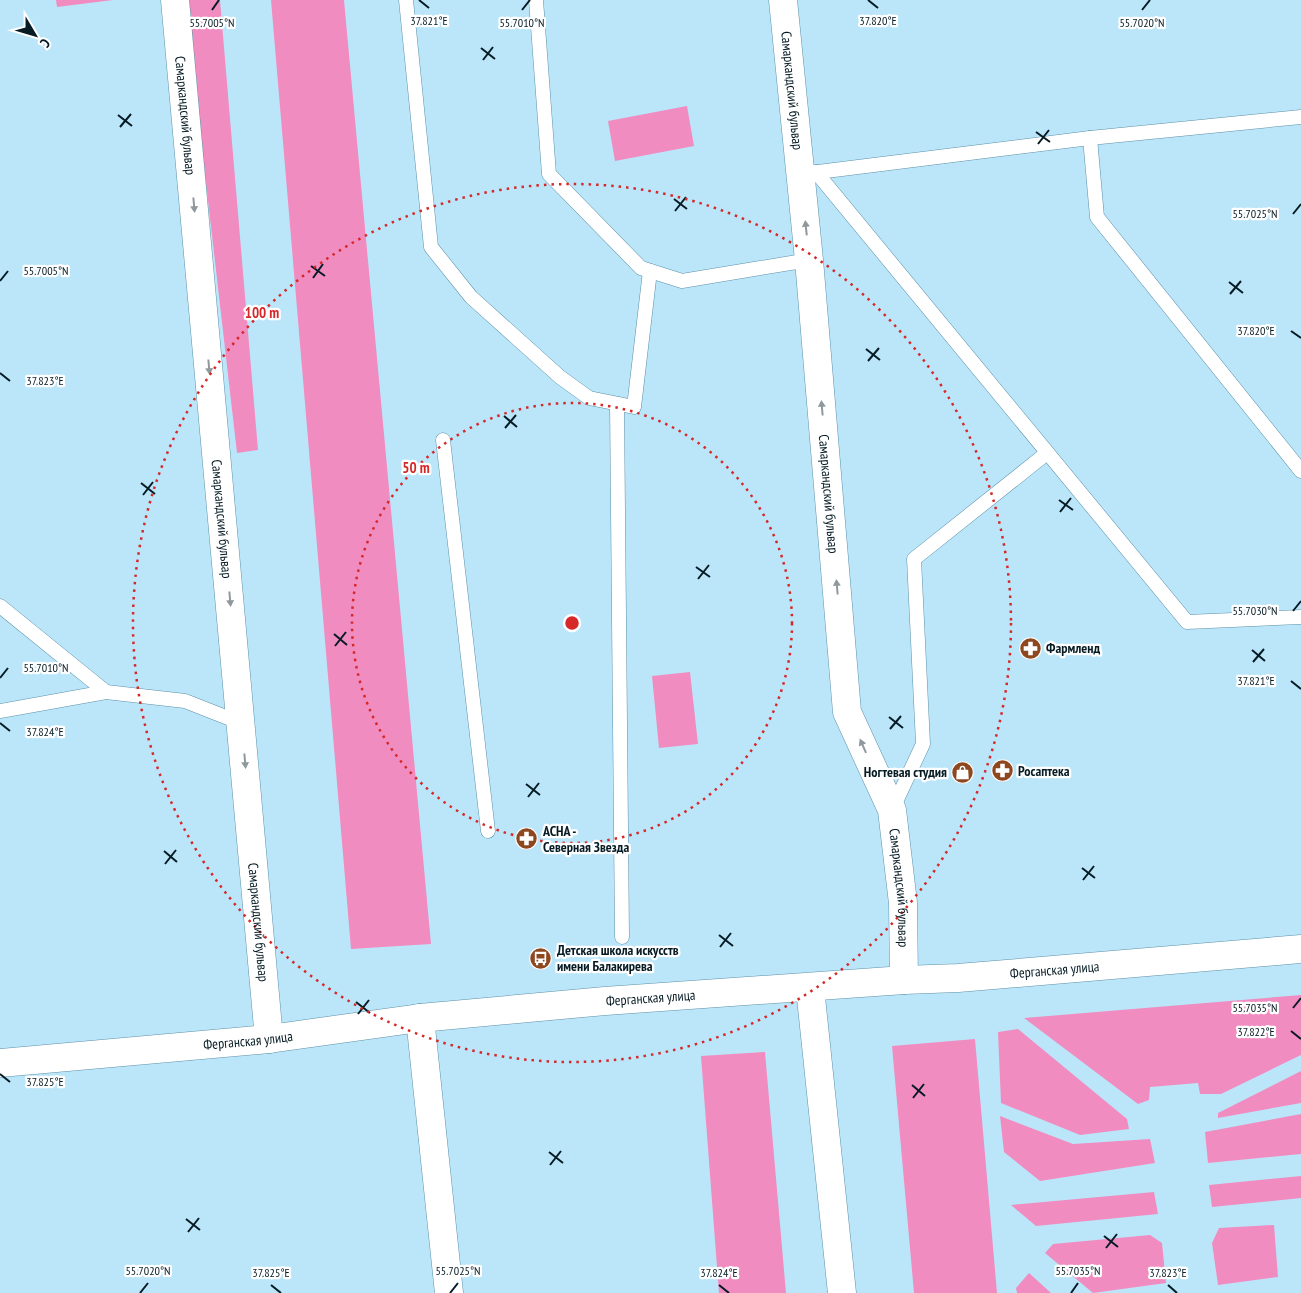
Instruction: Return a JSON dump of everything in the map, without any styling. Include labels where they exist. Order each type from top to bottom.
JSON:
[{"type":"street","name":"Самаркандский бульвар","points":[[175,0],[269,1039]]},
{"type":"street","name":"Самаркандский бульвар","points":[[783,0],[808,174],[809,260],[847,712],[892,810],[903,903],[904,980]]},
{"type":"street","name":"Ферганская улица","points":[[0,1063],[269,1039],[420,1018],[605,1001],[904,980],[958,978],[1301,949]]},
{"type":"street","points":[[810,988],[842,1293]]},
{"type":"street","points":[[420,1018],[449,1293]]},
{"type":"lane","points":[[406,0],[431,247],[471,297],[560,377],[589,398],[634,407],[650,270]]},
{"type":"lane","points":[[536,0],[549,174],[641,268],[682,280],[809,260]]},
{"type":"lane","points":[[808,174],[1090,138],[1301,118]]},
{"type":"lane","points":[[1090,138],[1096,217],[1301,471]]},
{"type":"lane","points":[[808,174],[1047,453],[1187,622],[1301,617]]},
{"type":"lane","points":[[617,404],[622,937]]},
{"type":"lane","points":[[443,440],[488,831]]},
{"type":"lane","points":[[892,810],[923,744],[914,559],[1047,453]]},
{"type":"lane","points":[[0,606],[106,692]]},
{"type":"lane","points":[[0,711],[106,692],[185,701],[241,723]]},
{"type":"shaded area","points":[[56,0],[113,0],[57,7]]},
{"type":"shaded area","points":[[185,0],[220,0],[258,450],[237,453]]},
{"type":"shaded area","points":[[271,0],[344,0],[431,944],[351,949]]},
{"type":"shaded area","points":[[687,106],[694,146],[615,161],[608,121]]},
{"type":"shaded area","points":[[690,672],[698,744],[659,748],[652,676]]},
{"type":"shaded area","points":[[1301,995],[1301,1055],[1221,1094],[1200,1094],[1198,1083],[1150,1087],[1149,1100],[1138,1104],[1024,1018]]},
{"type":"shaded area","points":[[1018,1029],[1127,1119],[1129,1129],[1080,1135],[1001,1103],[998,1032]]},
{"type":"shaded area","points":[[975,1039],[997,1293],[914,1293],[892,1046]]},
{"type":"shaded area","points":[[765,1052],[786,1293],[719,1293],[701,1056]]},
{"type":"shaded area","points":[[1301,1071],[1301,1103],[1218,1118],[1218,1113]]},
{"type":"shaded area","points":[[1301,1114],[1301,1154],[1208,1163],[1205,1132]]},
{"type":"shaded area","points":[[1000,1116],[1073,1144],[1150,1139],[1155,1163],[1040,1181],[1004,1152]]},
{"type":"shaded area","points":[[1301,1176],[1301,1198],[1212,1207],[1209,1185]]},
{"type":"shaded area","points":[[1154,1192],[1158,1214],[1036,1226],[1011,1205]]},
{"type":"shaded area","points":[[1274,1225],[1278,1277],[1218,1285],[1212,1243],[1219,1228]]},
{"type":"shaded area","points":[[1150,1235],[1162,1243],[1166,1283],[1093,1293],[1045,1253],[1053,1244]]},
{"type":"shaded area","points":[[1029,1273],[1051,1293],[1017,1293],[1016,1288]]},
{"type":"place","name":"Фармленд","points":[[1030,648]]},
{"type":"place","name":"Росаптека","points":[[1002,771]]},
{"type":"place","name":"Ногтевая студия","points":[[963,772]]},
{"type":"place","name":"АСНА - Северная Звезда","points":[[527,839]]},
{"type":"place","name":"Детская школа искусств имени Балакирева","points":[[541,958]]}]
